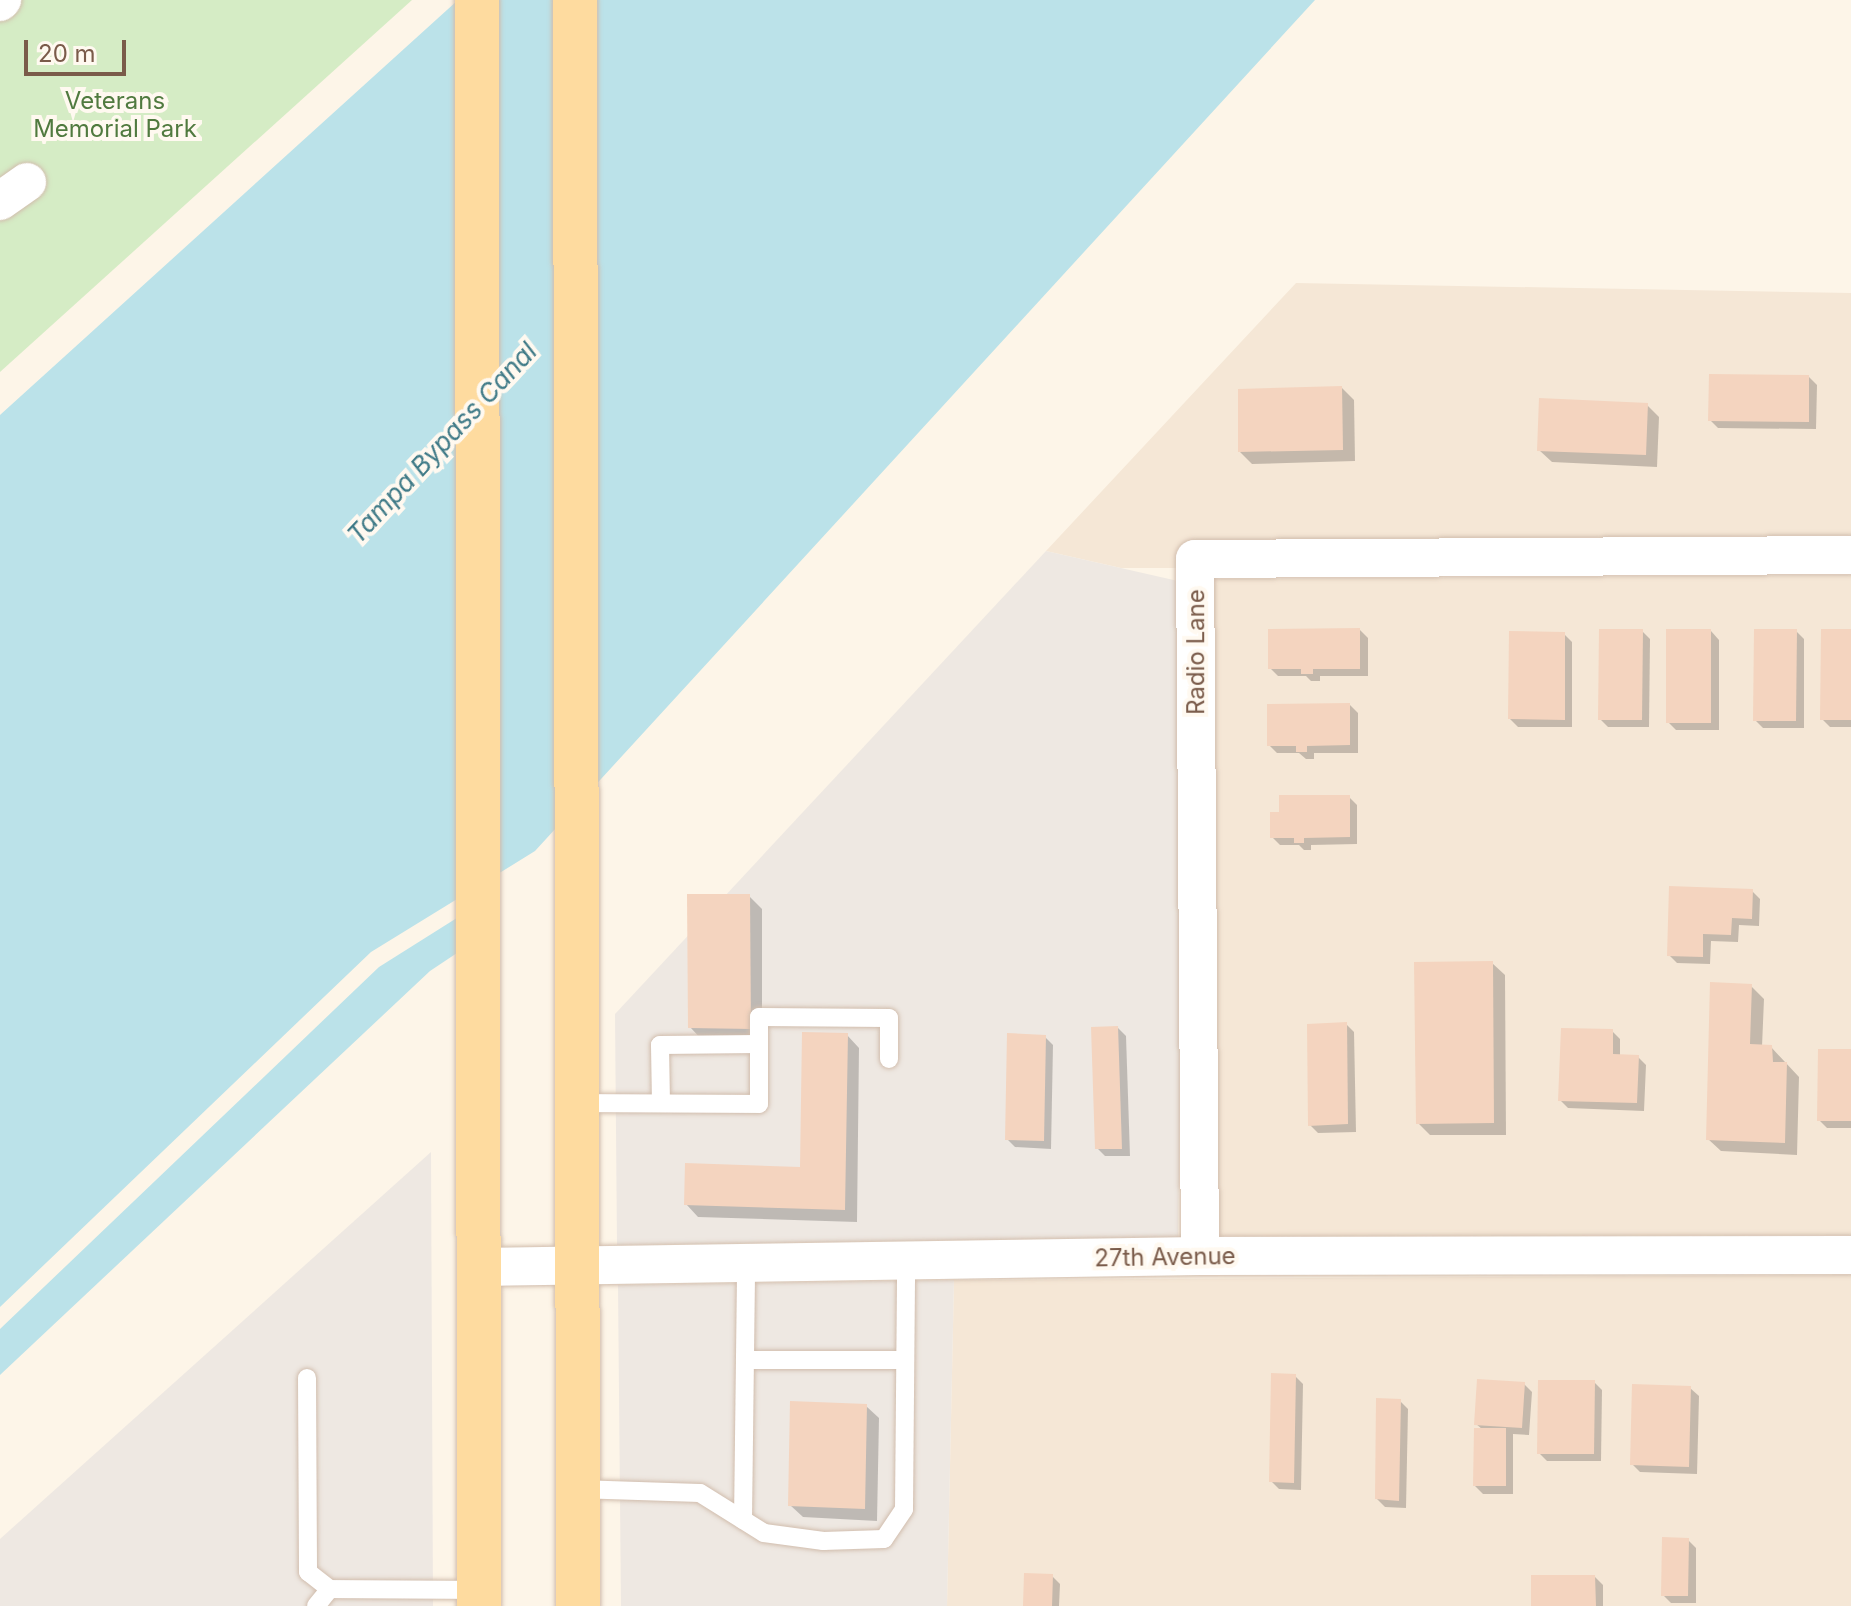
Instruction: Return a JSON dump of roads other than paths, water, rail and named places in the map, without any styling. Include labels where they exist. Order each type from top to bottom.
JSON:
[{"type":"main road","points":[[477,0],[479,1598]]},
{"type":"main road","points":[[575,0],[578,1606]]},
{"type":"street","name":"Radio Lane","points":[[1200,1256],[1195,559],[1851,555]]},
{"type":"street","name":"27th Avenue","points":[[478,1267],[1200,1256],[1851,1255]]},
{"type":"lane","points":[[576,1103],[759,1104],[759,1017],[889,1018],[889,1059]]},
{"type":"lane","points":[[661,1103],[660,1045],[759,1044]]},
{"type":"lane","points":[[577,1489],[700,1493],[764,1533],[808,1539],[884,1539],[904,1509],[906,1261]]},
{"type":"lane","points":[[743,1520],[746,1263]]},
{"type":"lane","points":[[745,1360],[905,1360]]},
{"type":"lane","points":[[307,1378],[308,1572],[330,1589],[479,1598]]},
{"type":"lane","points":[[316,1606],[330,1589]]},
{"type":"water","name":"Tampa Bypass Canal","points":[[458,0],[1315,0],[535,851],[371,952],[0,1307],[0,415]]},
{"type":"water","points":[[460,916],[460,951],[430,971],[0,1375],[0,1329],[379,967]]},
{"type":"park label","name":"Veterans Memorial Park","points":[[115,115]]}]
